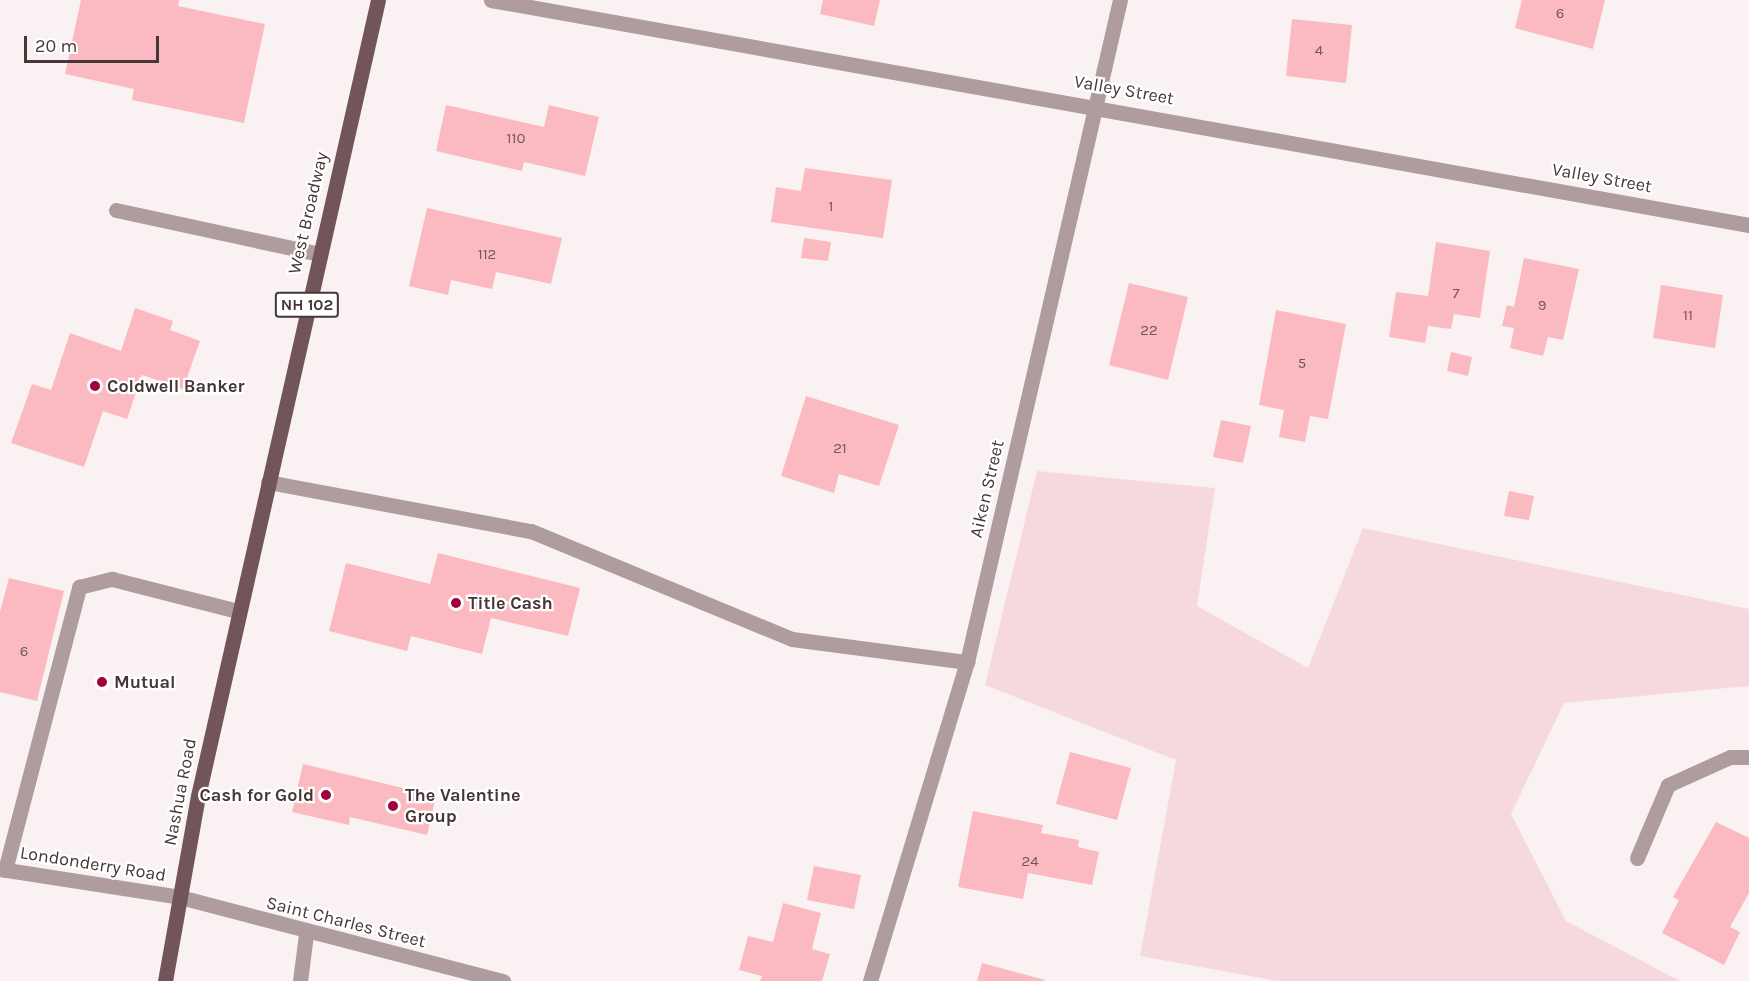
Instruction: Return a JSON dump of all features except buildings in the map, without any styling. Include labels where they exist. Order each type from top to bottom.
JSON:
[{"type":"main road","name":"West Broadway","points":[[238,611],[378,0]]},
{"type":"main road","name":"Nashua Road","points":[[165,981],[238,611]]},
{"type":"street","name":"Valley Street","points":[[491,0],[1096,105],[1749,225]]},
{"type":"street","name":"Aiken Street","points":[[870,981],[967,662],[1120,0]]},
{"type":"street","points":[[116,210],[319,254]]},
{"type":"street","points":[[268,482],[531,531],[792,639],[967,662]]},
{"type":"street","points":[[3,869],[79,587],[112,579],[238,611]]},
{"type":"street","points":[[1637,858],[1668,785],[1730,757],[1749,757]]},
{"type":"street","name":"Londonderry Road","points":[[3,869],[180,897]]},
{"type":"street","name":"Saint Charles Street","points":[[180,897],[306,934],[503,981]]},
{"type":"street","points":[[300,981],[306,934]]},
{"type":"shaded area","points":[[1037,471],[1215,488],[1197,606],[1308,668],[1363,528],[1749,609],[1749,686],[1564,703],[1511,814],[1566,921],[1680,981],[1277,981],[1140,956],[1176,760],[985,685]]},
{"type":"place","name":"Coldwell Banker","points":[[95,386]]},
{"type":"place","name":"Title Cash","points":[[456,603]]},
{"type":"place","name":"Mutual","points":[[102,682]]},
{"type":"place","name":"Cash for Gold","points":[[326,795]]},
{"type":"place","name":"The Valentine Group","points":[[393,806]]}]
